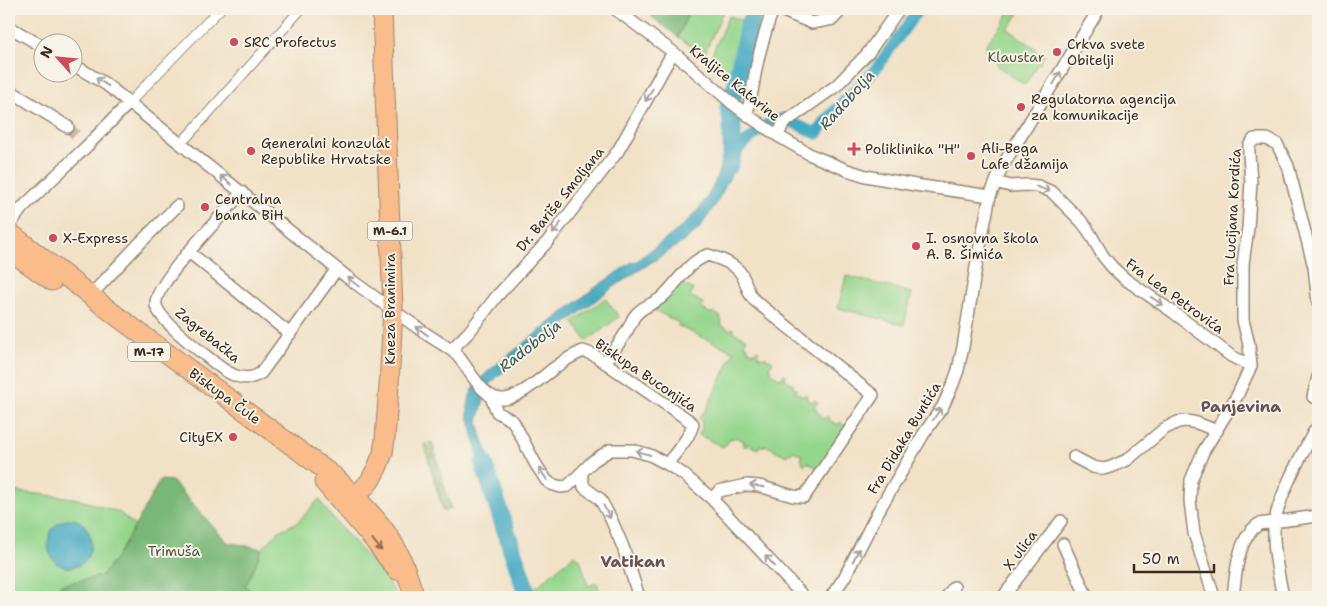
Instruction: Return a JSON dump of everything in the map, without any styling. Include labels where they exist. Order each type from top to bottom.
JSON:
[{"type":"main road","name":"Kneza Branimira","points":[[351,502],[370,481],[377,468],[383,453],[386,430],[393,310],[382,9]]},
{"type":"main road","name":"Biskupa Čule","points":[[9,232],[90,296],[326,470],[336,478],[351,502]]},
{"type":"main road","name":"Biskupa Čule","points":[[9,250],[323,482],[371,514],[390,538],[400,557],[413,592]]},
{"type":"street","points":[[9,226],[22,208],[83,142],[129,103],[220,9]]},
{"type":"street","points":[[186,138],[301,9]]},
{"type":"street","name":"Kraljice Katarine","points":[[615,9],[673,52],[758,123],[811,155],[846,170],[866,176],[990,196]]},
{"type":"street","points":[[742,111],[750,104],[763,38],[772,9]]},
{"type":"street","points":[[778,9],[812,23],[833,20],[842,9]]},
{"type":"street","points":[[776,135],[783,124],[836,86],[868,53],[899,9]]},
{"type":"street","name":"Fra Didaka Buntića","points":[[831,597],[844,578],[879,510],[943,406],[958,370],[963,348],[990,196],[1004,165],[1099,9]]},
{"type":"street","points":[[9,26],[32,40]]},
{"type":"street","name":"Dr. Bariše Smoljana","points":[[451,350],[469,332],[497,296],[548,241],[618,151],[673,52]]},
{"type":"street","points":[[82,70],[104,83],[338,269],[451,350],[491,397],[497,412],[513,421],[535,463],[546,480],[551,484],[561,487],[568,486],[593,461],[610,450],[632,450],[650,455],[683,474],[712,499],[804,597]]},
{"type":"street","points":[[9,90],[68,126]]},
{"type":"street","name":"Fra Lucijana Kordića","points":[[1251,366],[1249,344],[1243,320],[1243,264],[1251,182],[1249,154],[1250,146],[1257,138],[1267,139],[1277,144],[1288,166],[1314,267],[1318,303]]},
{"type":"street","name":"Fra Lea Petrovića","points":[[996,182],[1010,186],[1026,184],[1038,186],[1052,192],[1081,221],[1103,256],[1125,279],[1231,356],[1251,366]]},
{"type":"street","name":"Zagrebačka","points":[[242,192],[189,252],[163,285],[156,304],[162,316],[216,364],[235,376],[246,379],[256,377],[261,373],[338,269]]},
{"type":"street","points":[[90,296],[177,206]]},
{"type":"street","points":[[9,213],[22,208]]},
{"type":"street","points":[[189,252],[290,334]]},
{"type":"street","points":[[605,363],[640,310],[662,298],[689,267],[697,260],[708,256],[728,263],[741,272],[745,280],[747,292],[754,300],[873,395],[804,497],[747,485],[719,491],[712,499]]},
{"type":"street","name":"Biskupa Buconjića","points":[[491,397],[502,400],[515,397],[556,366],[583,351],[594,355],[693,424],[692,430],[667,464]]},
{"type":"street","points":[[1214,597],[1194,533],[1190,492],[1191,480],[1203,452],[1237,396],[1251,366]]},
{"type":"street","points":[[1313,397],[1318,377]]},
{"type":"street","points":[[1074,457],[1103,470],[1127,460],[1164,429],[1178,422],[1186,421],[1217,431]]},
{"type":"street","points":[[1283,597],[1274,537],[1274,522],[1289,482],[1318,427]]},
{"type":"street","points":[[581,473],[584,487],[600,499],[611,519],[623,547],[639,597]]},
{"type":"street","points":[[1233,597],[1242,543],[1252,528],[1259,524],[1318,516]]},
{"type":"street","name":"X ulica","points":[[1003,597],[1061,521]]},
{"type":"street","points":[[1063,544],[1086,597]]},
{"type":"street","points":[[947,597],[954,587]]},
{"type":"green space","points":[[655,9],[690,9],[678,37],[651,16]]},
{"type":"green space","points":[[690,9],[724,9],[704,55],[678,37]]},
{"type":"green space","name":"Klaustar","points":[[1012,9],[1019,13],[1008,29],[1045,55],[1025,85],[996,65],[995,56],[987,51],[986,45]]},
{"type":"green space","points":[[731,16],[745,22],[732,74],[710,59],[728,17]]},
{"type":"green space","points":[[846,276],[912,293],[904,325],[838,308]]},
{"type":"green space","points":[[677,281],[693,289],[690,296],[703,303],[701,308],[721,317],[721,325],[730,330],[734,329],[734,332],[747,339],[744,344],[748,347],[747,349],[754,353],[756,350],[759,351],[757,355],[773,361],[769,368],[772,370],[771,373],[781,379],[784,374],[786,375],[784,379],[794,384],[793,387],[797,389],[795,392],[803,396],[807,395],[806,399],[812,402],[814,400],[818,402],[814,408],[821,415],[820,417],[825,419],[827,416],[830,418],[829,420],[838,425],[840,422],[850,429],[822,471],[807,462],[805,465],[802,463],[801,459],[803,456],[794,451],[791,454],[788,453],[787,456],[765,445],[764,447],[760,445],[758,449],[747,444],[746,447],[743,445],[744,441],[735,437],[733,439],[730,438],[723,447],[699,435],[702,422],[699,418],[706,410],[734,352],[678,326],[679,323],[654,310],[648,310]]},
{"type":"green space","points":[[605,298],[619,317],[587,341],[573,322]]},
{"type":"green space","points":[[432,442],[451,509],[448,510],[429,443]]},
{"type":"green space","points":[[424,444],[427,444],[446,511],[443,511]]},
{"type":"green space","name":"Trimuša","points":[[160,480],[172,481],[227,542],[262,549],[245,586],[258,597],[60,597],[60,585],[102,576],[117,556]]},
{"type":"green space","points":[[9,491],[74,498],[119,512],[135,526],[117,556],[102,576],[61,585],[60,597],[9,597]]},
{"type":"green space","points":[[319,499],[330,515],[381,573],[398,597],[258,597],[244,586],[262,549],[279,531],[298,522]]},
{"type":"green space","points":[[574,555],[580,559],[588,586],[597,583],[601,597],[538,597],[535,588]]},
{"type":"water","points":[[728,139],[746,146],[716,204],[699,229],[683,242],[604,294],[497,377],[490,385],[478,422],[498,483],[486,488],[468,415],[472,391],[487,372],[593,289],[632,262],[634,263],[669,237],[694,215],[711,191]]},
{"type":"water","points":[[69,519],[78,521],[85,526],[91,541],[87,558],[81,564],[65,567],[54,561],[51,557],[48,541],[55,526]]},
{"type":"waterway","name":"Radobolja","points":[[729,165],[732,154],[732,122],[729,108],[736,86],[748,29],[755,9]]},
{"type":"waterway","name":"Radobolja","points":[[732,154],[770,122],[783,118],[817,134],[825,121],[842,102],[875,70],[919,9]]},
{"type":"waterway","name":"Radobolja","points":[[484,463],[528,597]]},
{"type":"tunnel","points":[[68,127],[79,138]]},
{"type":"place","name":"SRC Profectus","points":[[234,42]]},
{"type":"place","name":"Crkva svete Obitelji","points":[[1057,52]]},
{"type":"place","name":"Regulatorna agencija za komunikacije","points":[[1021,107]]},
{"type":"place","name":"Poliklinika \"H\"","points":[[854,149]]},
{"type":"place","name":"Generalni konzulat Republike Hrvatske","points":[[251,151]]},
{"type":"place","name":"Ali-Bega Lafe džamija","points":[[971,156]]},
{"type":"place","name":"Centralna banka BiH","points":[[205,207]]},
{"type":"place","name":"X-Express","points":[[53,238]]},
{"type":"place","name":"I. osnovna škola A. B. Šimića","points":[[916,246]]},
{"type":"place","name":"CityEX","points":[[233,437]]},
{"type":"district","name":"Panjevina","points":[[1241,406]]},
{"type":"district","name":"Vatikan","points":[[633,561]]}]
